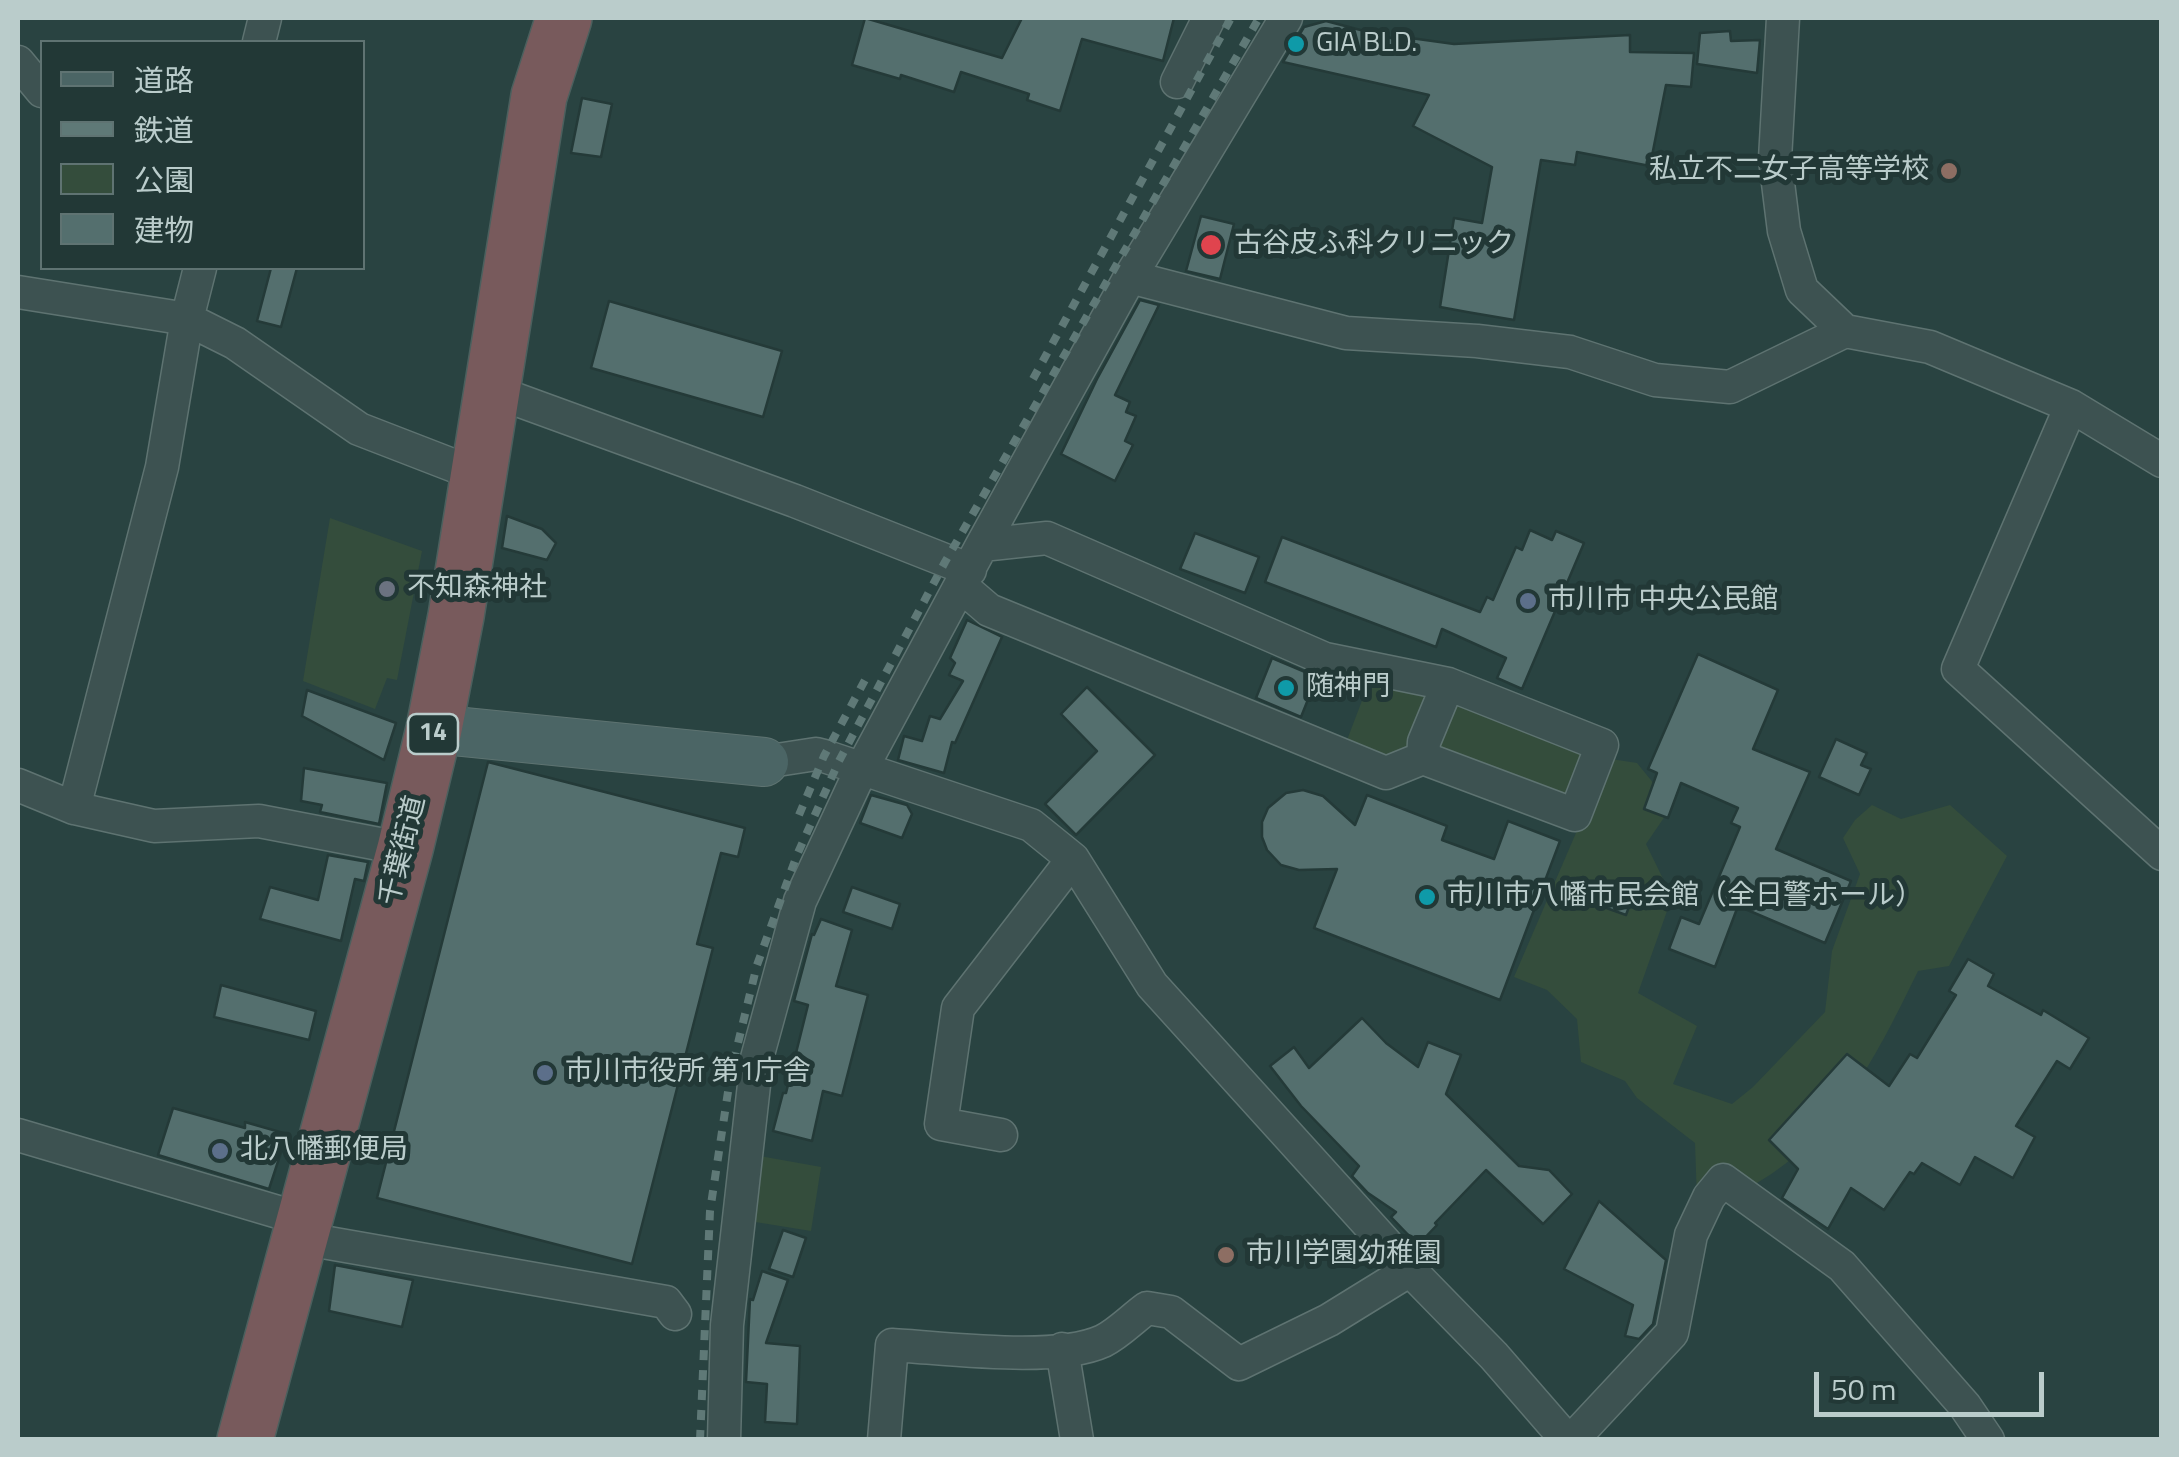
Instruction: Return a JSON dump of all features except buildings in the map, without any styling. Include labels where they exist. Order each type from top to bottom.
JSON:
[{"type":"highway","name":"千葉街道","points":[[245,1440],[434,728],[493,392],[539,96],[564,18]]},
{"type":"street","points":[[1178,82],[1209,18]]},
{"type":"street","points":[[724,1440],[727,1325],[757,1058],[800,901],[862,768],[1130,277],[1286,18]]},
{"type":"street","points":[[1783,18],[1775,159],[1784,232],[1802,290],[1845,331],[1930,348],[2071,406],[2162,461]]},
{"type":"street","points":[[18,62],[40,89]]},
{"type":"street","points":[[74,808],[162,466],[198,270]]},
{"type":"street","points":[[1130,277],[1346,332],[1570,352],[1655,380],[1730,386],[1845,331]]},
{"type":"street","points":[[18,292],[186,319],[235,342],[359,429],[478,475]]},
{"type":"street","points":[[493,392],[971,567],[1047,538],[1325,660],[1448,684],[1602,745],[1575,815],[1423,758],[1386,772],[989,610],[971,567]]},
{"type":"street","points":[[2071,406],[1958,668],[2162,854]]},
{"type":"street","points":[[1423,758],[1424,742],[1448,684]]},
{"type":"street","points":[[434,728],[764,762],[816,754],[1031,826],[1073,859],[1152,985],[1569,1440],[1672,1334],[1691,1235],[1709,1197],[1723,1180],[1842,1266],[1965,1406],[1988,1440]]},
{"type":"street","points":[[18,785],[74,808],[154,826],[259,820],[405,848]]},
{"type":"street","points":[[1000,1135],[941,1124],[958,1008],[1073,859]]},
{"type":"street","points":[[18,1135],[302,1229],[666,1302],[674,1314]]},
{"type":"street","points":[[884,1440],[892,1345],[1032,1352],[1086,1347],[1106,1340],[1147,1308],[1170,1312],[1239,1364],[1329,1320],[1410,1270]]},
{"type":"street","points":[[1062,1349],[1077,1440]]},
{"type":"green space","points":[[330,518],[422,551],[397,680],[387,678],[375,709],[303,681]]},
{"type":"green space","points":[[1387,662],[1611,759],[1637,763],[1672,806],[1646,844],[1672,897],[1638,993],[1697,1026],[1673,1084],[1732,1104],[1825,1012],[1832,951],[1860,874],[1843,838],[1855,820],[1872,805],[1901,819],[1950,805],[2007,856],[1949,966],[1918,971],[1871,1061],[1833,1117],[1785,1164],[1757,1183],[1697,1200],[1695,1143],[1637,1098],[1625,1081],[1581,1062],[1577,1019],[1547,990],[1514,977],[1585,812],[1437,755],[1405,772],[1347,740],[1371,677]]},
{"type":"green space","points":[[754,1155],[821,1167],[811,1231],[743,1220]]},
{"type":"railway","points":[[1033,379],[1231,18]]},
{"type":"railway","points":[[700,1440],[710,1211],[731,1072],[757,965],[797,855],[839,761],[945,562],[1259,18]]},
{"type":"railway","points":[[799,815],[824,756],[865,680]]},
{"type":"place","name":"GIA BLD.","points":[[1296,44]]},
{"type":"place","name":"私立不二女子高等学校","points":[[1949,171]]},
{"type":"place","name":"古谷皮ふ科クリニック","points":[[1211,245]]},
{"type":"place","name":"不知森神社","points":[[387,589]]},
{"type":"place","name":"市川市 中央公民館","points":[[1528,601]]},
{"type":"place","name":"随神門","points":[[1286,688]]},
{"type":"place","name":"市川市八幡市民会館（全日警ホール）","points":[[1427,897]]},
{"type":"place","name":"市川市役所 第1庁舎","points":[[545,1073]]},
{"type":"place","name":"北八幡郵便局","points":[[220,1151]]},
{"type":"place","name":"市川学園幼稚園","points":[[1226,1255]]}]
